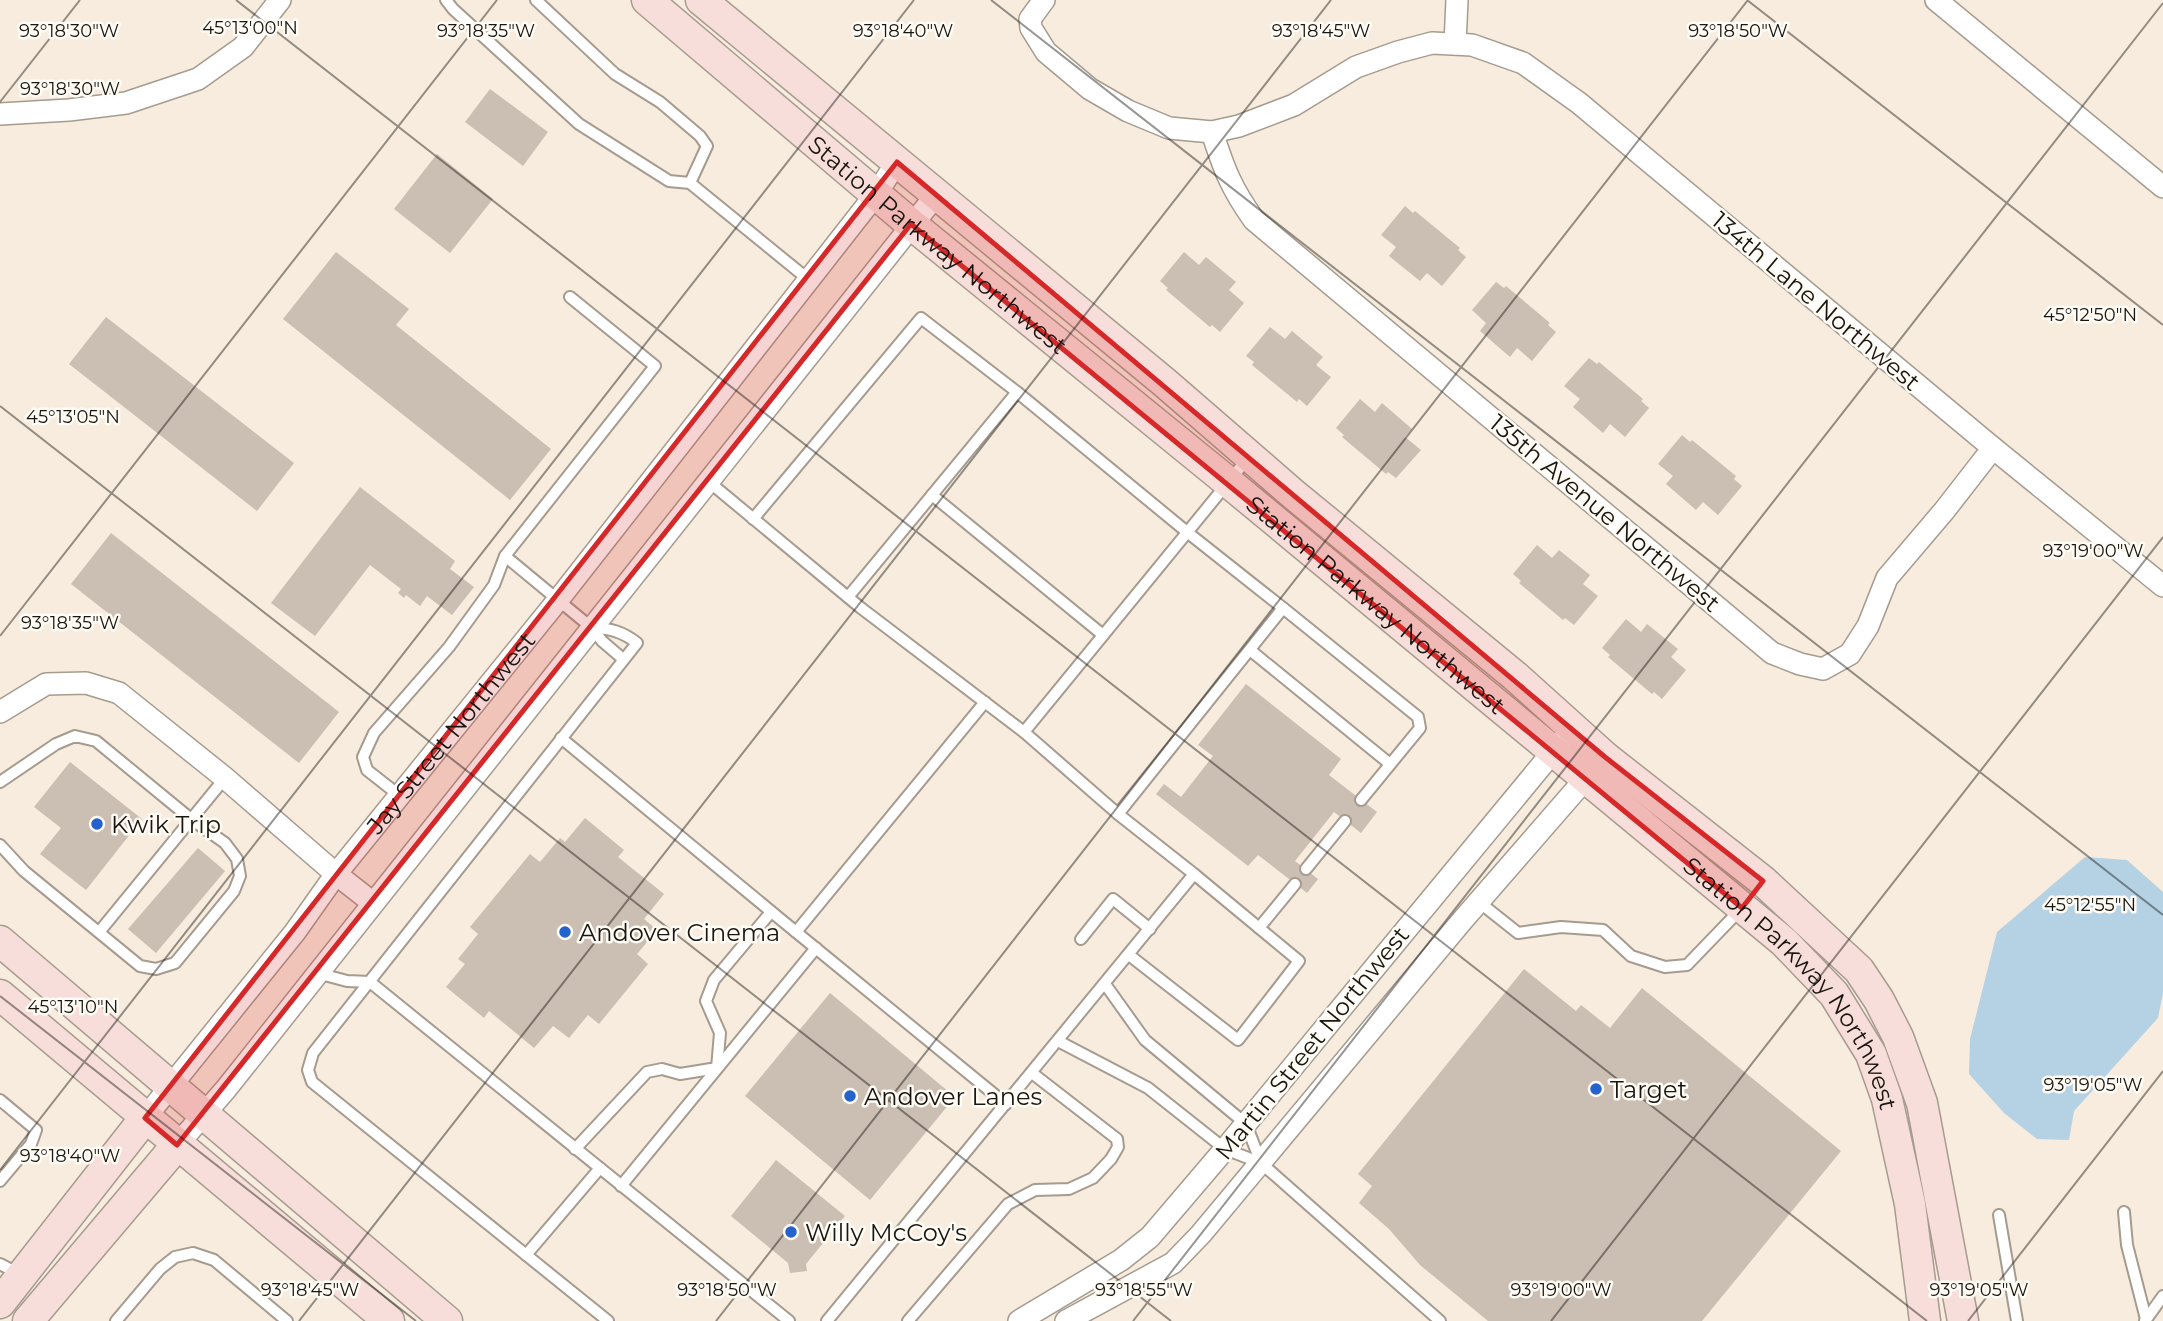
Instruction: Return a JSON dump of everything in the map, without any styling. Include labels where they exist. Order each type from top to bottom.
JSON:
[{"type":"street","points":[[0,114],[126,103],[198,79],[243,47],[280,0]]},
{"type":"street","name":"Station Parkway Northwest","points":[[647,0],[911,224],[1553,751],[1595,768],[1763,881],[1858,970],[1879,1000],[1898,1037],[1922,1103],[1963,1321]]},
{"type":"street","name":"Station Parkway Northwest","points":[[701,0],[1516,676],[1572,728],[1595,768],[1742,908],[1784,942],[1834,994],[1871,1054],[1887,1099],[1910,1204],[1925,1321]]},
{"type":"street","points":[[1045,0],[1030,19],[1031,28],[1046,52],[1090,89],[1128,111],[1169,128],[1212,132]]},
{"type":"street","points":[[1455,44],[1457,0]]},
{"type":"street","points":[[1936,0],[2163,187]]},
{"type":"street","name":"134th Lane Northwest","points":[[1212,132],[1245,124],[1293,105],[1356,67],[1432,43],[1472,44],[1523,63],[1579,103],[2163,586]]},
{"type":"street","name":"135th Avenue Northwest","points":[[1212,132],[1225,174],[1254,220],[1772,653],[1800,664],[1823,669],[1850,654],[1868,626],[1887,578],[1993,448]]},
{"type":"street","name":"Jay Street Northwest","points":[[0,1303],[11,1270],[145,1118],[295,932],[336,874],[558,600],[876,194],[897,162]]},
{"type":"street","name":"Jay Street Northwest","points":[[28,1321],[226,1089],[936,195]]},
{"type":"street","points":[[0,712],[46,684],[86,683],[119,693],[373,903]]},
{"type":"street","name":"Martin Street Northwest","points":[[1019,1321],[1121,1260],[1150,1237],[1572,728]]},
{"type":"street","name":"Martin Street Northwest","points":[[1066,1321],[1173,1263],[1201,1234],[1595,768]]},
{"type":"street","points":[[1742,908],[1763,881]]},
{"type":"street","points":[[0,941],[447,1321]]},
{"type":"street","points":[[0,995],[389,1321]]},
{"type":"lane","points":[[446,0],[579,124],[669,181],[690,183],[808,281]]},
{"type":"lane","points":[[536,0],[615,74],[660,103],[700,136],[707,146],[690,183]]},
{"type":"lane","points":[[400,796],[367,770],[363,757],[374,733],[449,647],[494,585],[505,556],[655,366],[570,298]]},
{"type":"lane","points":[[753,519],[922,318],[1418,717],[1420,728],[1361,800]]},
{"type":"lane","points":[[848,597],[1017,392]]},
{"type":"lane","points":[[1024,732],[1250,456]]},
{"type":"lane","points":[[708,481],[848,597],[1024,732],[1118,814],[1299,961],[1238,1040],[1129,955]]},
{"type":"lane","points":[[932,495],[1103,635]]},
{"type":"lane","points":[[505,556],[592,628],[602,641],[623,659]]},
{"type":"lane","points":[[1118,814],[1283,608]]},
{"type":"lane","points":[[592,628],[615,630],[637,643],[313,1053],[308,1070],[312,1082],[608,1321]]},
{"type":"lane","points":[[1250,650],[1390,764]]},
{"type":"lane","points":[[796,932],[985,702]]},
{"type":"lane","points":[[0,782],[56,744],[75,736],[96,741],[191,819],[225,843],[237,859],[240,876],[234,891],[175,963],[156,969],[140,965],[24,871],[0,845]]},
{"type":"lane","points":[[561,738],[1006,1104]]},
{"type":"lane","points":[[100,932],[225,778]]},
{"type":"lane","points":[[1306,869],[1345,821]]},
{"type":"lane","points":[[827,1321],[1194,874]]},
{"type":"lane","points":[[1259,928],[1295,884]]},
{"type":"lane","points":[[1080,939],[1113,899],[1150,929]]},
{"type":"lane","points":[[1479,902],[1518,933],[1562,927],[1603,930],[1631,956],[1665,967],[1687,965],[1742,908]]},
{"type":"lane","points":[[717,1068],[720,1033],[706,1000],[714,980],[771,912]]},
{"type":"lane","points":[[621,1186],[816,948]]},
{"type":"lane","points":[[317,973],[347,981],[370,982],[789,1321]]},
{"type":"lane","points":[[1105,984],[1145,1040],[1246,1124],[1261,1163]]},
{"type":"lane","points":[[1058,1041],[1148,1088],[1225,1149],[1261,1163],[1440,1321]]},
{"type":"lane","points":[[576,1149],[647,1072],[662,1069],[680,1074],[717,1068]]},
{"type":"lane","points":[[908,1321],[1008,1204],[1035,1191],[1069,1189],[1093,1178],[1118,1147],[1116,1139],[1031,1073]]},
{"type":"lane","points":[[0,1100],[36,1130],[31,1144],[0,1181]]},
{"type":"lane","points":[[526,1255],[600,1168]]},
{"type":"lane","points":[[2124,1212],[2127,1245],[2145,1320]]},
{"type":"lane","points":[[1999,1215],[2017,1321]]},
{"type":"lane","points":[[116,1321],[160,1269],[175,1257],[193,1253],[214,1260],[286,1321]]},
{"type":"lane","points":[[2145,1320],[2163,1296]]},
{"type":"highlighted area","points":[[897,162],[1605,757],[1763,881],[1742,908],[911,224],[177,1145],[145,1118]]},
{"type":"water","points":[[2085,857],[2127,860],[2163,892],[2163,993],[2158,1018],[2074,1111],[2069,1140],[2037,1139],[2004,1113],[1969,1074],[1970,1039],[1997,932]]},
{"type":"building","points":[[490,89],[548,132],[523,166],[465,122]]},
{"type":"building","points":[[437,154],[493,199],[450,253],[394,209]]},
{"type":"building","points":[[1405,206],[1460,248],[1458,250],[1466,257],[1442,286],[1427,273],[1420,281],[1389,256],[1396,247],[1381,235]]},
{"type":"building","points":[[336,252],[409,309],[396,325],[551,449],[510,500],[283,319]]},
{"type":"building","points":[[1184,252],[1199,265],[1206,257],[1236,282],[1229,290],[1244,303],[1220,332],[1212,325],[1210,327],[1166,290],[1168,288],[1160,281]]},
{"type":"building","points":[[1496,282],[1504,288],[1506,286],[1550,323],[1548,325],[1556,332],[1532,361],[1517,348],[1510,357],[1480,331],[1486,323],[1472,310]]},
{"type":"building","points":[[106,317],[294,463],[257,511],[69,364]]},
{"type":"building","points":[[1270,327],[1285,339],[1292,331],[1323,357],[1316,365],[1331,377],[1307,406],[1299,399],[1297,402],[1252,365],[1254,362],[1246,356]]},
{"type":"building","points":[[1589,358],[1597,364],[1599,362],[1643,399],[1641,401],[1649,408],[1625,437],[1610,424],[1603,433],[1573,407],[1580,399],[1564,386]]},
{"type":"building","points":[[1360,399],[1375,412],[1382,403],[1412,429],[1405,437],[1421,450],[1396,478],[1388,472],[1386,474],[1342,437],[1344,435],[1336,428]]},
{"type":"building","points":[[1682,435],[1736,476],[1734,479],[1742,486],[1718,515],[1703,502],[1696,510],[1666,484],[1673,476],[1658,464]]},
{"type":"building","points":[[360,487],[455,561],[450,569],[474,587],[452,615],[427,596],[420,606],[406,595],[404,598],[398,593],[401,589],[370,565],[315,636],[271,603]]},
{"type":"building","points":[[111,533],[339,712],[299,763],[71,584]]},
{"type":"building","points":[[1537,545],[1552,558],[1559,550],[1590,575],[1583,584],[1598,596],[1574,625],[1565,618],[1563,620],[1519,583],[1521,581],[1513,574]]},
{"type":"building","points":[[1626,619],[1641,632],[1647,624],[1678,649],[1671,657],[1686,670],[1662,699],[1654,692],[1652,694],[1608,657],[1610,655],[1602,648]]},
{"type":"building","points":[[1246,684],[1341,759],[1329,775],[1377,812],[1361,833],[1334,812],[1295,861],[1318,879],[1307,893],[1258,855],[1248,866],[1156,794],[1164,784],[1181,797],[1213,756],[1198,745]]},
{"type":"building","name":"Kwik Trip","points":[[70,762],[142,819],[86,890],[40,854],[61,828],[34,807]]},
{"type":"building","name":"Andover Cinema","points":[[585,818],[624,850],[618,857],[664,894],[644,919],[657,930],[637,954],[648,964],[599,1024],[588,1015],[569,1038],[553,1026],[534,1048],[489,1011],[484,1018],[446,987],[465,964],[458,959],[478,934],[470,927],[530,854],[540,862],[560,838],[565,842]]},
{"type":"building","name":"Kwik Trip","points":[[198,848],[225,871],[156,953],[128,929]]},
{"type":"building","name":"Target","points":[[1524,969],[1576,1011],[1581,1005],[1610,1028],[1642,988],[1841,1151],[1702,1321],[1488,1321],[1420,1265],[1389,1229],[1359,1203],[1372,1186],[1358,1174]]},
{"type":"building","name":"Andover Lanes","points":[[830,993],[955,1097],[870,1200],[745,1096]]},
{"type":"building","name":"Willy McCoy's","points":[[776,1160],[845,1216],[806,1264],[807,1271],[790,1273],[788,1263],[731,1216]]},
{"type":"place","name":"Kwik Trip","points":[[97,824]]},
{"type":"place","name":"Andover Cinema","points":[[565,932]]},
{"type":"place","name":"Target","points":[[1596,1089]]},
{"type":"place","name":"Andover Lanes","points":[[850,1096]]},
{"type":"place","name":"Willy McCoy's","points":[[791,1232]]}]
